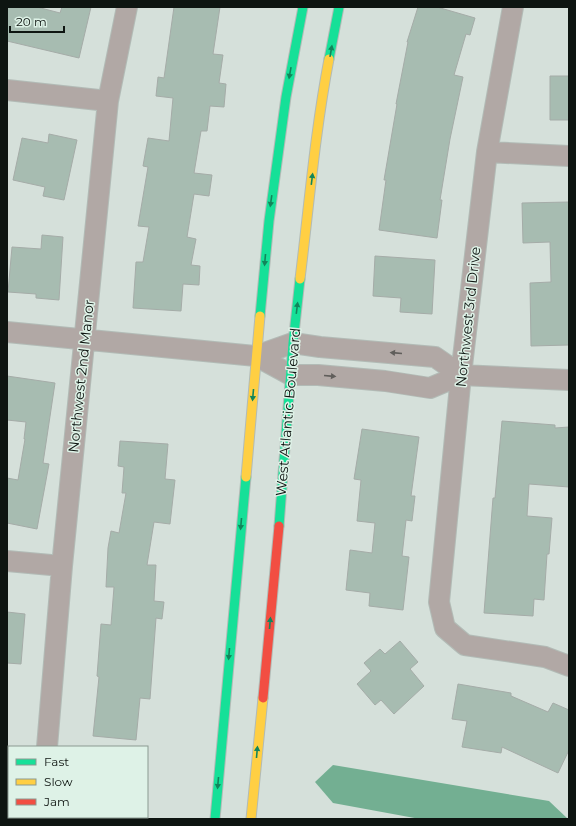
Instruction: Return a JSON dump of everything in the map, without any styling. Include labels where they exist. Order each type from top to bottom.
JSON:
[{"type":"main road","points":[[215,819],[269,221],[286,97],[303,7]]},
{"type":"main road","name":"West Atlantic Boulevard","points":[[251,819],[279,525],[293,343],[314,161],[325,82],[339,7]]},
{"type":"street","name":"Northwest 2nd Manor","points":[[47,746],[62,566],[108,101],[127,7]]},
{"type":"street","name":"Northwest 3rd Drive","points":[[513,7],[487,152],[461,375],[439,602],[445,628],[465,644],[545,658],[569,666]]},
{"type":"street","points":[[7,90],[108,101]]},
{"type":"street","points":[[487,152],[569,156]]},
{"type":"street","points":[[7,332],[256,356],[291,375],[318,375],[385,381],[430,388],[461,375],[569,380]]},
{"type":"street","points":[[256,356],[293,343],[320,347],[435,357],[461,375]]},
{"type":"street","points":[[7,561],[62,566]]},
{"type":"shaded area","points":[[333,765],[549,801],[568,819],[420,819],[333,803],[315,782]]},
{"type":"building","points":[[7,7],[37,7],[60,13],[62,7],[91,7],[79,58],[7,41]]},
{"type":"building","points":[[174,7],[220,7],[213,54],[223,55],[219,83],[226,84],[224,107],[210,106],[207,131],[201,131],[194,173],[212,175],[209,196],[194,194],[187,237],[196,239],[191,265],[200,266],[199,285],[183,284],[181,311],[133,308],[136,262],[143,262],[149,227],[138,226],[148,167],[143,166],[148,138],[169,141],[173,98],[156,96],[158,77],[164,78]]},
{"type":"building","points":[[418,7],[437,7],[475,18],[470,35],[466,34],[454,75],[463,77],[450,139],[440,200],[442,200],[437,238],[379,230],[386,180],[384,180],[396,104],[407,42]]},
{"type":"building","points":[[550,76],[569,76],[569,120],[550,120]]},
{"type":"building","points":[[49,134],[77,140],[64,200],[43,196],[45,187],[13,180],[22,138],[48,143]]},
{"type":"building","points":[[569,202],[569,345],[531,346],[530,283],[551,282],[550,242],[523,243],[522,203]]},
{"type":"building","points":[[42,235],[63,237],[59,300],[36,298],[36,294],[8,292],[12,247],[41,249]]},
{"type":"building","points":[[375,256],[435,260],[432,314],[400,312],[401,298],[373,296]]},
{"type":"building","points":[[7,376],[55,383],[43,463],[49,464],[37,529],[7,523],[7,478],[18,480],[25,439],[26,422],[7,420]]},
{"type":"building","points":[[502,421],[555,425],[555,428],[569,427],[569,487],[529,484],[527,516],[552,518],[549,554],[547,554],[544,600],[534,599],[533,616],[484,613],[493,498],[495,498]]},
{"type":"building","points":[[362,429],[419,437],[411,496],[415,496],[412,521],[406,520],[402,556],[409,557],[403,610],[369,606],[370,593],[346,590],[350,550],[372,553],[375,523],[357,521],[361,480],[354,479]]},
{"type":"building","points":[[120,441],[168,444],[165,479],[175,480],[170,524],[154,522],[147,565],[156,565],[154,601],[164,602],[162,619],[156,618],[150,699],[140,698],[136,740],[93,736],[99,677],[97,676],[101,624],[111,625],[114,587],[106,587],[108,548],[111,531],[119,533],[126,493],[122,493],[124,467],[118,466]]},
{"type":"building","points":[[7,612],[25,614],[21,664],[7,663]]},
{"type":"building","points":[[400,641],[418,662],[410,669],[424,686],[394,714],[381,700],[375,705],[357,684],[371,671],[364,663],[380,649],[385,654]]},
{"type":"building","points":[[458,684],[511,693],[511,696],[548,712],[553,703],[569,710],[569,750],[558,773],[502,747],[501,753],[462,747],[467,721],[452,719]]},
{"type":"traffic: fast","points":[[260,316],[269,221],[286,97],[303,7]]},
{"type":"traffic: fast","points":[[329,59],[339,7]]},
{"type":"traffic: fast","points":[[279,526],[293,343],[300,279]]},
{"type":"traffic: fast","points":[[215,819],[246,477]]},
{"type":"traffic: slow","points":[[300,279],[316,141],[329,59]]},
{"type":"traffic: slow","points":[[246,477],[260,316]]},
{"type":"traffic: slow","points":[[251,819],[263,698]]},
{"type":"traffic: jam","points":[[263,698],[279,526]]}]
